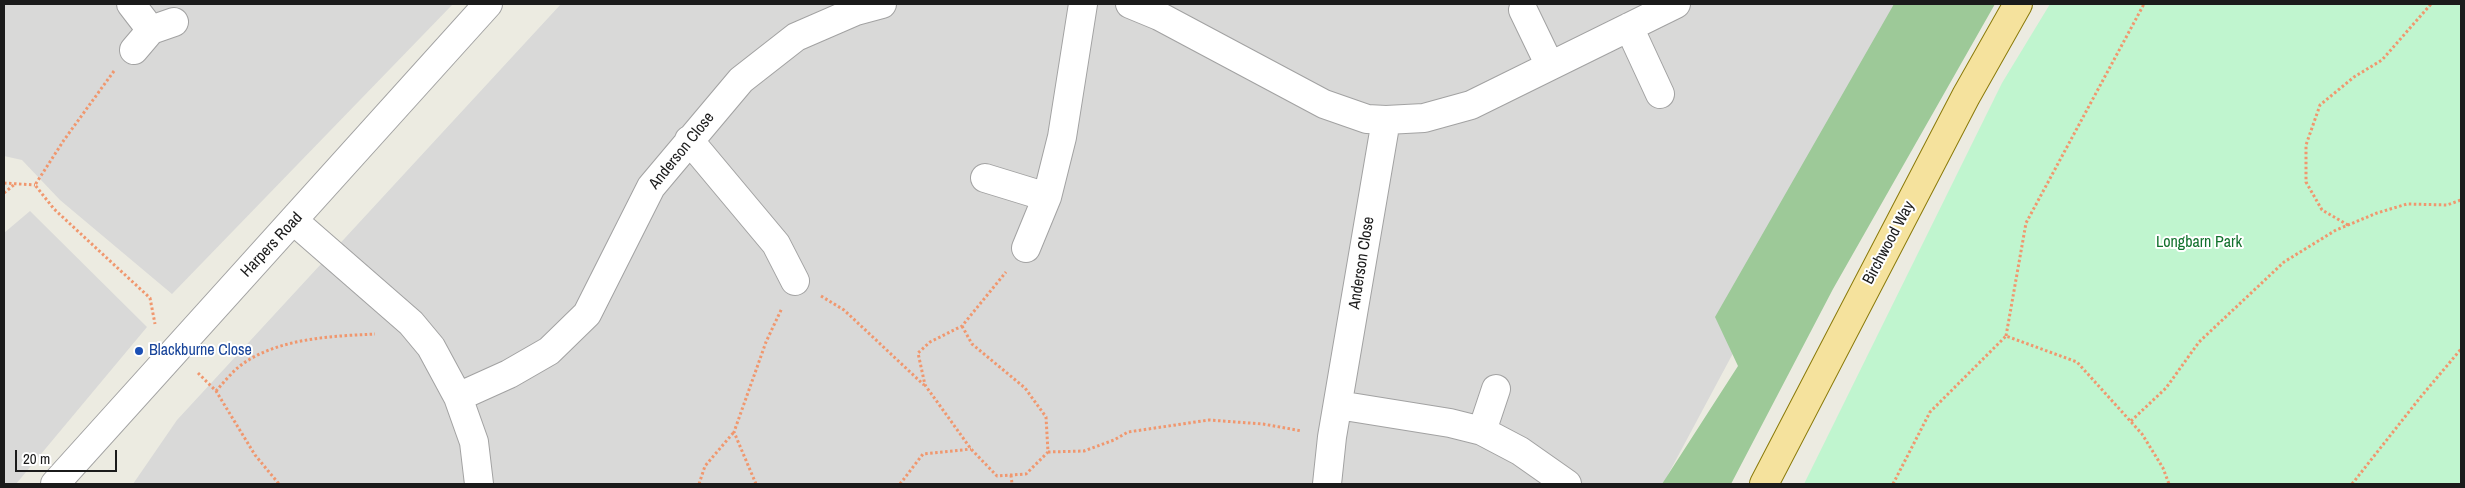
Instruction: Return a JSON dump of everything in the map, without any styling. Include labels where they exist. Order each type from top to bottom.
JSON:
[{"type":"main road","name":"Birchwood Way","points":[[1764,484],[1966,96],[2018,4]]},
{"type":"street","points":[[131,4],[153,34]]},
{"type":"street","name":"Harpers Road","points":[[55,484],[488,4]]},
{"type":"street","name":"Anderson Close","points":[[458,397],[509,374],[548,351],[587,314],[621,250],[651,187],[741,80],[796,37],[856,12],[882,4]]},
{"type":"street","points":[[1026,248],[1047,197],[1062,137],[1084,4]]},
{"type":"street","points":[[1130,4],[1159,16],[1324,104],[1360,117],[1386,120],[1424,118],[1471,105],[1676,4]]},
{"type":"street","points":[[1524,10],[1550,66]]},
{"type":"street","points":[[1629,27],[1660,94]]},
{"type":"street","name":"Anderson Close","points":[[1327,484],[1332,437],[1386,120]]},
{"type":"street","points":[[689,140],[776,244],[795,281]]},
{"type":"street","points":[[985,178],[1047,197]]},
{"type":"street","points":[[294,221],[411,323],[432,348],[458,397],[474,442],[479,484]]},
{"type":"street","points":[[1482,431],[1496,389]]},
{"type":"street","points":[[1338,406],[1450,423],[1482,431],[1520,451],[1567,484]]},
{"type":"path","points":[[1892,484],[1930,412],[2006,336],[2026,223],[2144,4]]},
{"type":"path","points":[[2349,225],[2322,210],[2306,182],[2306,146],[2320,105],[2354,77],[2382,60],[2431,4]]},
{"type":"path","points":[[35,185],[106,80],[153,34]]},
{"type":"path","points":[[4,183],[35,185],[54,208],[150,298],[157,332]]},
{"type":"path","points":[[4,193],[16,184]]},
{"type":"path","points":[[2131,421],[2166,388],[2199,342],[2284,262],[2336,230],[2377,213],[2407,204],[2447,205],[2461,200]]},
{"type":"path","points":[[925,385],[918,353],[930,342],[962,326],[1026,248]]},
{"type":"path","points":[[698,484],[704,466],[734,432],[766,342],[795,281],[844,310],[925,385],[971,449],[997,476],[1026,474],[1048,452],[1084,451],[1114,440],[1128,432],[1209,420],[1263,424],[1332,437]]},
{"type":"path","points":[[216,391],[245,362],[264,352],[291,344],[322,339],[390,333],[411,323]]},
{"type":"path","points":[[962,326],[972,344],[1025,388],[1046,417],[1048,452]]},
{"type":"path","points":[[2006,336],[2077,362],[2142,434],[2163,468],[2169,484]]},
{"type":"path","points":[[2352,484],[2419,398],[2461,349]]},
{"type":"path","points":[[197,372],[216,391],[255,455],[280,484]]},
{"type":"path","points":[[734,432],[756,484]]},
{"type":"path","points":[[900,484],[923,454],[971,449]]},
{"type":"path","points":[[1011,475],[1012,484]]},
{"type":"shaded area","points":[[4,4],[453,4],[172,294],[60,200],[22,160],[4,156]]},
{"type":"shaded area","points":[[561,4],[1920,4],[1663,484],[133,484],[177,420]]},
{"type":"shaded area","points":[[30,211],[147,327],[16,484],[4,484],[4,233]]},
{"type":"green space","points":[[1894,4],[1995,4],[1833,289],[1731,484],[1662,484],[1738,366],[1715,317]]},
{"type":"green space","name":"Longbarn Park","points":[[2050,4],[2461,4],[2461,484],[1804,484],[2002,83]]},
{"type":"place","name":"Blackburne Close","points":[[139,351]]}]
